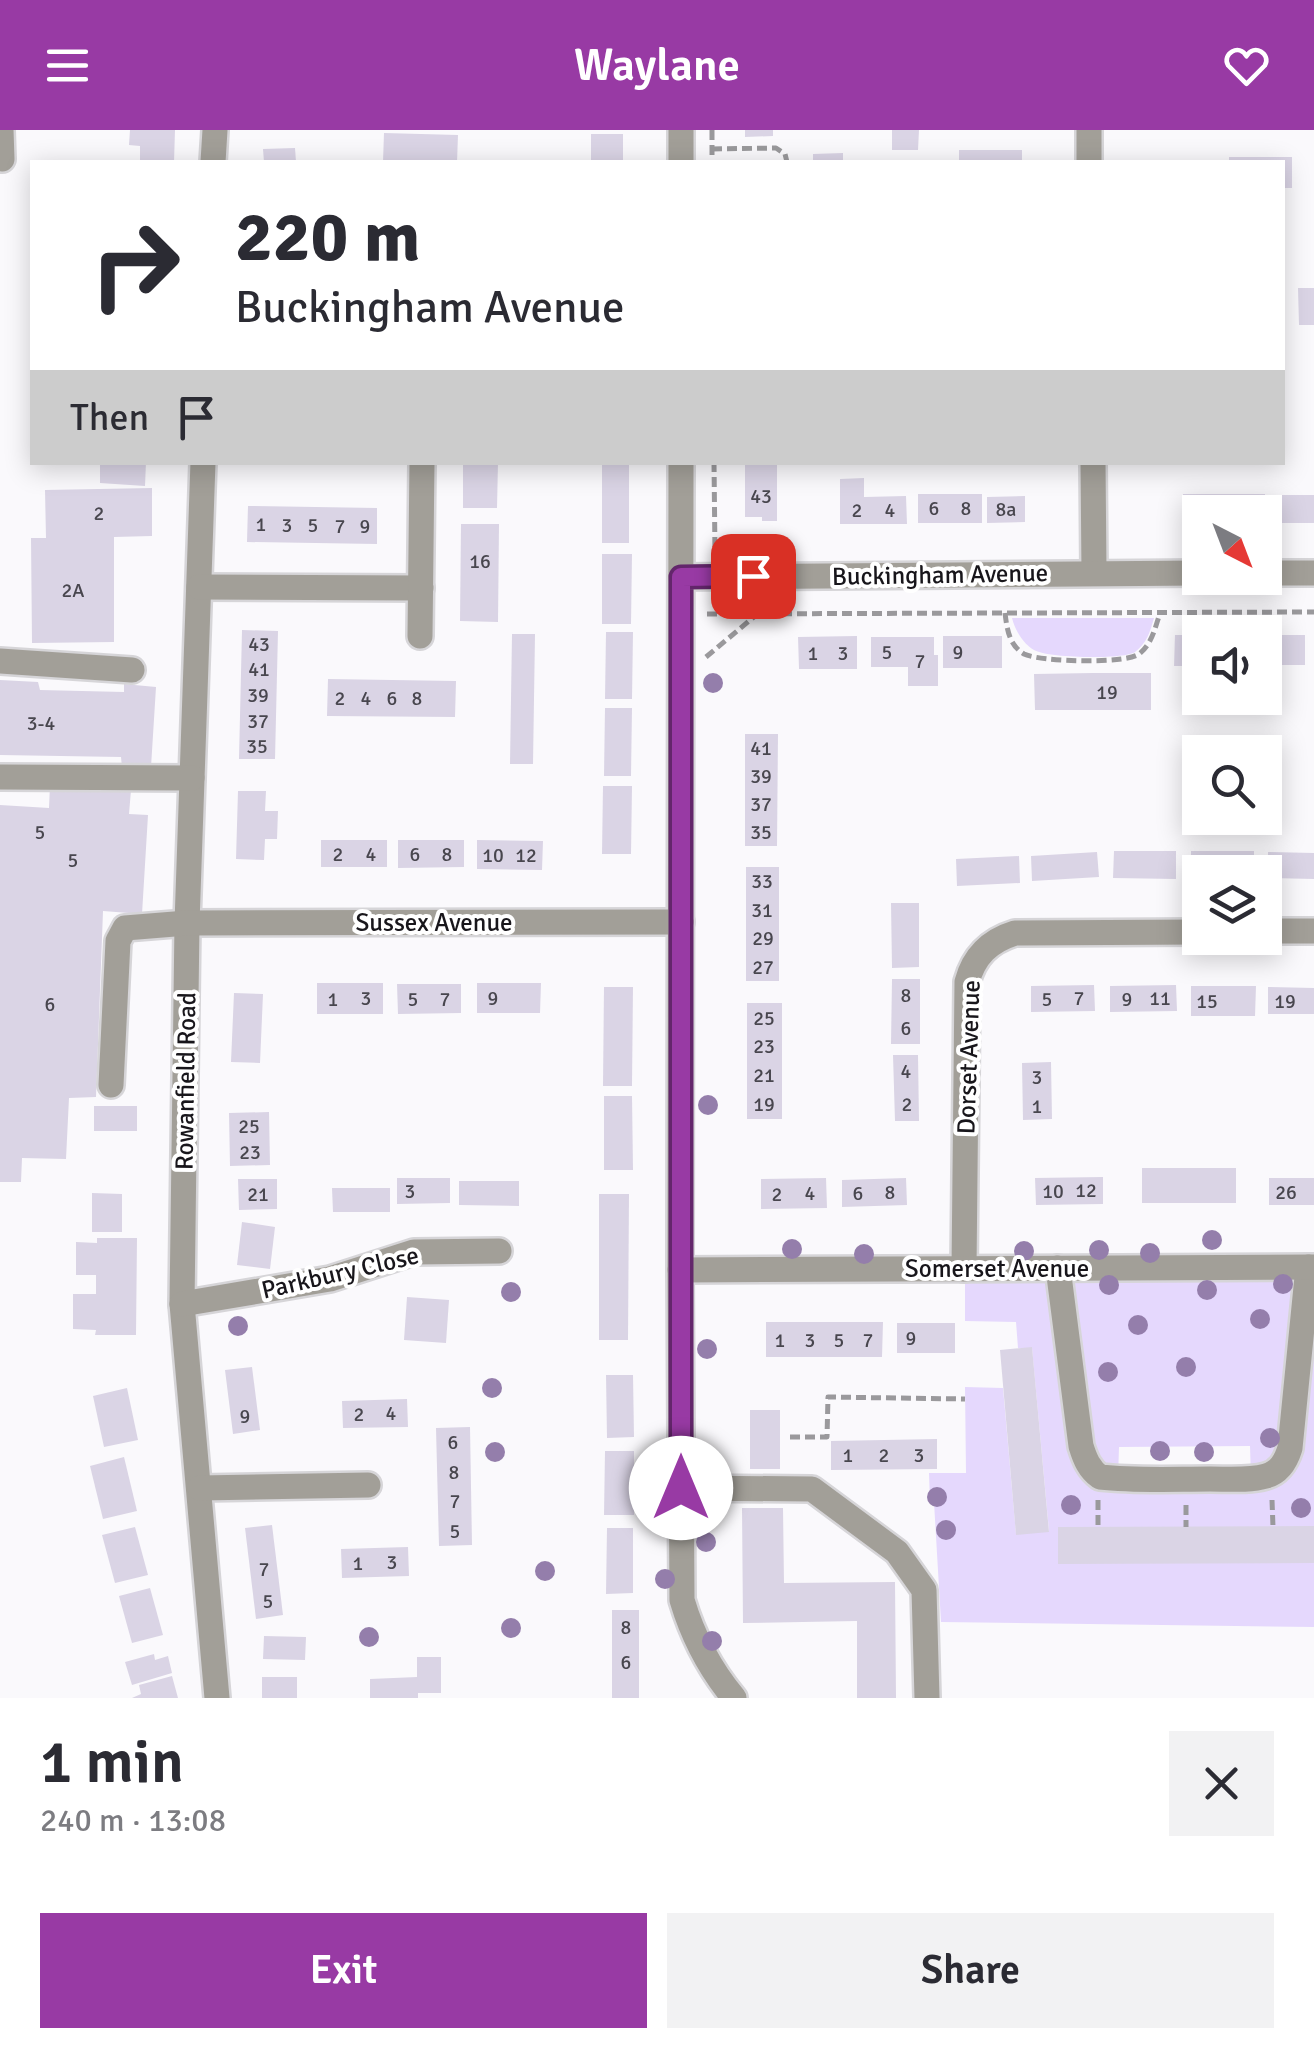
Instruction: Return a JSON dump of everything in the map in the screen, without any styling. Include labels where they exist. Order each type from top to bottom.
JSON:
[{"type":"street","points":[[1,130],[2,159]]},
{"type":"street","points":[[214,130],[214,160]]},
{"type":"street","points":[[681,130],[681,160]]},
{"type":"street","points":[[1088,130],[1089,160]]},
{"type":"street","name":"Rowanfield Road","points":[[203,465],[187,923],[182,1304],[217,1698]]},
{"type":"street","points":[[420,636],[422,465]]},
{"type":"street","points":[[681,465],[682,1600],[698,1645],[734,1698]]},
{"type":"street","points":[[1092,465],[1094,572]]},
{"type":"street","name":"Buckingham Avenue","points":[[681,577],[1182,572]]},
{"type":"street","points":[[1282,573],[1314,573]]},
{"type":"street","points":[[199,586],[421,588]]},
{"type":"street","points":[[0,661],[132,670]]},
{"type":"street","points":[[0,777],[192,778]]},
{"type":"street","name":"Sussex Avenue","points":[[111,1086],[118,941],[125,928],[187,923],[681,922]]},
{"type":"street","points":[[1282,931],[1314,931]]},
{"type":"street","name":"Dorset Avenue","points":[[964,1268],[967,982],[976,959],[992,942],[1015,933],[1182,932]]},
{"type":"street","name":"Parkbury Close","points":[[182,1304],[330,1279],[414,1252],[499,1251]]},
{"type":"street","points":[[1058,1268],[1085,1460],[1100,1477],[1186,1479],[1267,1476],[1286,1461],[1311,1267]]},
{"type":"street","name":"Somerset Avenue","points":[[680,1270],[1311,1267]]},
{"type":"street","points":[[200,1488],[368,1486]]},
{"type":"street","points":[[681,1488],[812,1490],[897,1552],[924,1590],[926,1698]]},
{"type":"path","points":[[712,130],[712,160]]},
{"type":"path","points":[[712,149],[776,148],[786,160]]},
{"type":"path","points":[[714,465],[716,576]]},
{"type":"path","points":[[681,614],[1314,612]]},
{"type":"path","points":[[1005,613],[1013,644],[1026,655],[1055,660],[1129,660],[1151,641],[1160,613]]},
{"type":"path","points":[[681,678],[757,614]]},
{"type":"path","points":[[790,1437],[827,1436],[828,1397],[965,1399]]},
{"type":"shaded area","points":[[1012,618],[1154,618],[1145,641],[1135,652],[1085,657],[1034,650],[1020,636]]},
{"type":"shaded area","points":[[1314,1267],[1314,1526],[1058,1563],[1314,1563],[1314,1627],[941,1622],[929,1473],[966,1473],[965,1387],[1003,1388],[1016,1534],[1049,1531],[1032,1348],[1018,1348],[1016,1322],[965,1321],[965,1269]],"holes":[[[1250,1446],[1251,1478],[1118,1478],[1119,1447]]]},
{"type":"building","points":[[130,130],[175,130],[174,160],[140,160],[140,146],[129,145]]},
{"type":"building","points":[[745,130],[773,130],[773,136],[745,137]]},
{"type":"building","points":[[892,130],[919,130],[918,150],[892,150]]},
{"type":"building","points":[[384,133],[458,135],[457,160],[383,160]]},
{"type":"building","points":[[591,134],[623,134],[623,160],[591,160]]},
{"type":"building","points":[[295,148],[296,160],[264,160],[263,149]]},
{"type":"building","points":[[959,150],[1022,150],[1022,160],[959,160]]},
{"type":"building","points":[[843,153],[843,160],[813,160],[813,154]]},
{"type":"building","points":[[1292,157],[1292,188],[1285,188],[1285,160],[1229,160]]},
{"type":"building","points":[[1298,288],[1314,288],[1314,325],[1299,325]]},
{"type":"building","points":[[100,465],[146,465],[145,486],[100,483]]},
{"type":"building","points":[[463,465],[498,465],[497,508],[463,508]]},
{"type":"building","points":[[602,465],[629,465],[629,543],[602,543]]},
{"type":"building","points":[[745,465],[777,465],[777,521],[745,517]]},
{"type":"building","points":[[864,478],[864,497],[906,496],[907,524],[840,524],[840,479]]},
{"type":"building","points":[[152,488],[152,536],[114,537],[114,642],[32,643],[31,538],[46,538],[45,490]]},
{"type":"building","points":[[918,494],[982,494],[982,523],[918,523]]},
{"type":"building","points":[[1183,494],[1265,494],[1265,495]]},
{"type":"building","points":[[1282,495],[1314,495],[1314,523],[1282,523]]},
{"type":"building","points":[[1025,496],[1025,522],[987,523],[987,497]]},
{"type":"building","points":[[248,506],[377,508],[377,544],[247,542]]},
{"type":"building","points":[[461,524],[499,524],[498,622],[460,621]]},
{"type":"building","points":[[602,554],[632,554],[631,624],[602,624]]},
{"type":"building","points":[[242,630],[278,631],[275,759],[239,759]]},
{"type":"building","points":[[606,632],[633,632],[632,699],[605,699]]},
{"type":"building","points":[[512,634],[535,634],[533,764],[510,764]]},
{"type":"building","points":[[1175,635],[1182,635],[1182,666],[1174,666]]},
{"type":"building","points":[[1282,635],[1305,635],[1305,665],[1282,665]]},
{"type":"building","points":[[857,636],[857,669],[799,669],[798,637]]},
{"type":"building","points":[[943,636],[1002,636],[1002,668],[943,668]]},
{"type":"building","points":[[871,637],[934,637],[938,686],[908,686],[908,667],[871,667]]},
{"type":"building","points":[[1151,673],[1151,710],[1035,710],[1034,674]]},
{"type":"building","points":[[328,679],[456,681],[455,717],[327,716]]},
{"type":"building","points":[[0,680],[38,682],[40,690],[124,692],[124,684],[156,687],[151,767],[122,767],[121,757],[0,755]]},
{"type":"building","points":[[605,708],[632,708],[631,776],[604,776]]},
{"type":"building","points":[[745,734],[778,734],[777,846],[745,846]]},
{"type":"building","points":[[50,785],[131,790],[129,814],[148,815],[142,914],[103,911],[96,1097],[69,1098],[66,1159],[22,1158],[21,1182],[0,1182],[0,805],[49,808]]},
{"type":"building","points":[[603,786],[632,786],[631,854],[602,854]]},
{"type":"building","points":[[238,791],[266,791],[265,811],[278,811],[277,839],[265,839],[264,860],[236,859]]},
{"type":"building","points":[[321,840],[387,840],[387,867],[321,867]]},
{"type":"building","points":[[398,840],[464,840],[464,867],[398,868]]},
{"type":"building","points":[[477,840],[543,841],[542,870],[477,869]]},
{"type":"building","points":[[1114,851],[1176,851],[1176,879],[1113,878]]},
{"type":"building","points":[[1191,851],[1254,851],[1254,855],[1191,855]]},
{"type":"building","points":[[1097,852],[1099,877],[1032,881],[1031,856]]},
{"type":"building","points":[[1314,853],[1314,879],[1282,878],[1282,855],[1268,855]]},
{"type":"building","points":[[1019,856],[1020,883],[957,886],[956,859]]},
{"type":"building","points":[[746,867],[779,867],[779,981],[746,981]]},
{"type":"building","points":[[891,903],[919,903],[919,967],[892,968]]},
{"type":"building","points":[[892,979],[920,979],[920,1044],[891,1044]]},
{"type":"building","points":[[317,983],[383,983],[383,1014],[317,1014]]},
{"type":"building","points":[[477,983],[541,983],[540,1013],[477,1013]]},
{"type":"building","points":[[397,984],[461,984],[461,1013],[398,1014]]},
{"type":"building","points":[[1094,985],[1095,1011],[1031,1012],[1031,986]]},
{"type":"building","points":[[1176,985],[1177,1011],[1110,1012],[1110,986]]},
{"type":"building","points":[[1191,986],[1256,986],[1255,1016],[1191,1016]]},
{"type":"building","points":[[604,987],[633,987],[632,1086],[603,1086]]},
{"type":"building","points":[[1268,987],[1314,988],[1314,1014],[1268,1014]]},
{"type":"building","points":[[234,993],[263,994],[260,1063],[231,1062]]},
{"type":"building","points":[[747,1003],[782,1003],[782,1119],[747,1119]]},
{"type":"building","points":[[893,1055],[918,1055],[919,1121],[895,1121]]},
{"type":"building","points":[[1051,1062],[1052,1119],[1023,1120],[1022,1063]]},
{"type":"building","points":[[604,1096],[632,1096],[633,1170],[604,1170]]},
{"type":"building","points":[[94,1106],[137,1106],[137,1131],[94,1131]]},
{"type":"building","points":[[269,1112],[270,1165],[230,1166],[229,1113]]},
{"type":"building","points":[[1142,1168],[1236,1168],[1236,1203],[1142,1203]]},
{"type":"building","points":[[1103,1177],[1103,1204],[1036,1205],[1035,1178]]},
{"type":"building","points":[[397,1178],[450,1178],[450,1203],[397,1204]]},
{"type":"building","points":[[826,1178],[827,1208],[761,1209],[761,1179]]},
{"type":"building","points":[[906,1178],[907,1205],[842,1207],[842,1180]]},
{"type":"building","points":[[1269,1178],[1314,1178],[1314,1205],[1269,1205]]},
{"type":"building","points":[[238,1179],[277,1179],[277,1209],[239,1210]]},
{"type":"building","points":[[459,1181],[519,1181],[519,1206],[459,1205]]},
{"type":"building","points":[[332,1188],[390,1188],[390,1212],[333,1212]]},
{"type":"building","points":[[92,1193],[122,1194],[122,1232],[92,1232]]},
{"type":"building","points":[[599,1194],[629,1194],[628,1340],[599,1340]]},
{"type":"building","points":[[242,1222],[275,1227],[270,1269],[237,1265]]},
{"type":"building","points":[[97,1238],[137,1238],[136,1335],[95,1335],[96,1330],[73,1329],[73,1294],[96,1294],[96,1275],[76,1275],[76,1242],[97,1243]]},
{"type":"building","points":[[407,1297],[449,1300],[446,1343],[404,1340]]},
{"type":"building","points":[[766,1322],[883,1322],[882,1357],[766,1357]]},
{"type":"building","points":[[897,1323],[955,1323],[955,1353],[897,1353]]},
{"type":"building","points":[[1032,1347],[1049,1532],[1016,1535],[1000,1350]]},
{"type":"building","points":[[252,1367],[260,1430],[233,1434],[225,1370]]},
{"type":"building","points":[[606,1375],[633,1375],[634,1437],[607,1438]]},
{"type":"building","points":[[127,1388],[138,1440],[104,1447],[93,1396]]},
{"type":"building","points":[[407,1399],[408,1427],[343,1428],[342,1401]]},
{"type":"building","points":[[750,1410],[780,1410],[780,1469],[750,1469]]},
{"type":"building","points":[[470,1427],[472,1545],[439,1546],[436,1428]]},
{"type":"building","points":[[937,1439],[937,1469],[831,1470],[831,1441]]},
{"type":"building","points":[[605,1451],[634,1451],[634,1515],[604,1515]]},
{"type":"building","points":[[124,1457],[137,1511],[103,1519],[90,1466]]},
{"type":"building","points":[[742,1508],[783,1508],[784,1583],[895,1582],[896,1698],[857,1698],[857,1621],[743,1623]]},
{"type":"building","points":[[272,1525],[283,1615],[256,1619],[245,1528]]},
{"type":"building","points":[[1314,1526],[1314,1563],[1058,1564],[1058,1527]]},
{"type":"building","points":[[135,1527],[148,1575],[115,1583],[102,1535]]},
{"type":"building","points":[[607,1528],[633,1528],[633,1593],[606,1594]]},
{"type":"building","points":[[408,1547],[409,1576],[342,1578],[341,1549]]},
{"type":"building","points":[[150,1588],[163,1635],[132,1643],[119,1596]]},
{"type":"building","points":[[612,1610],[639,1610],[639,1698],[612,1698]]},
{"type":"building","points":[[264,1636],[306,1637],[305,1660],[263,1659]]},
{"type":"building","points":[[154,1654],[155,1660],[168,1656],[172,1673],[132,1685],[125,1662]]},
{"type":"building","points":[[417,1657],[441,1657],[441,1693],[418,1693],[418,1698],[370,1698],[370,1679],[417,1677]]},
{"type":"building","points":[[172,1676],[178,1698],[132,1698],[141,1694],[139,1685]]},
{"type":"building","points":[[262,1677],[297,1677],[297,1698],[262,1698]]},
{"type":"route","points":[[681,1488],[681,577],[753,576]]}]
